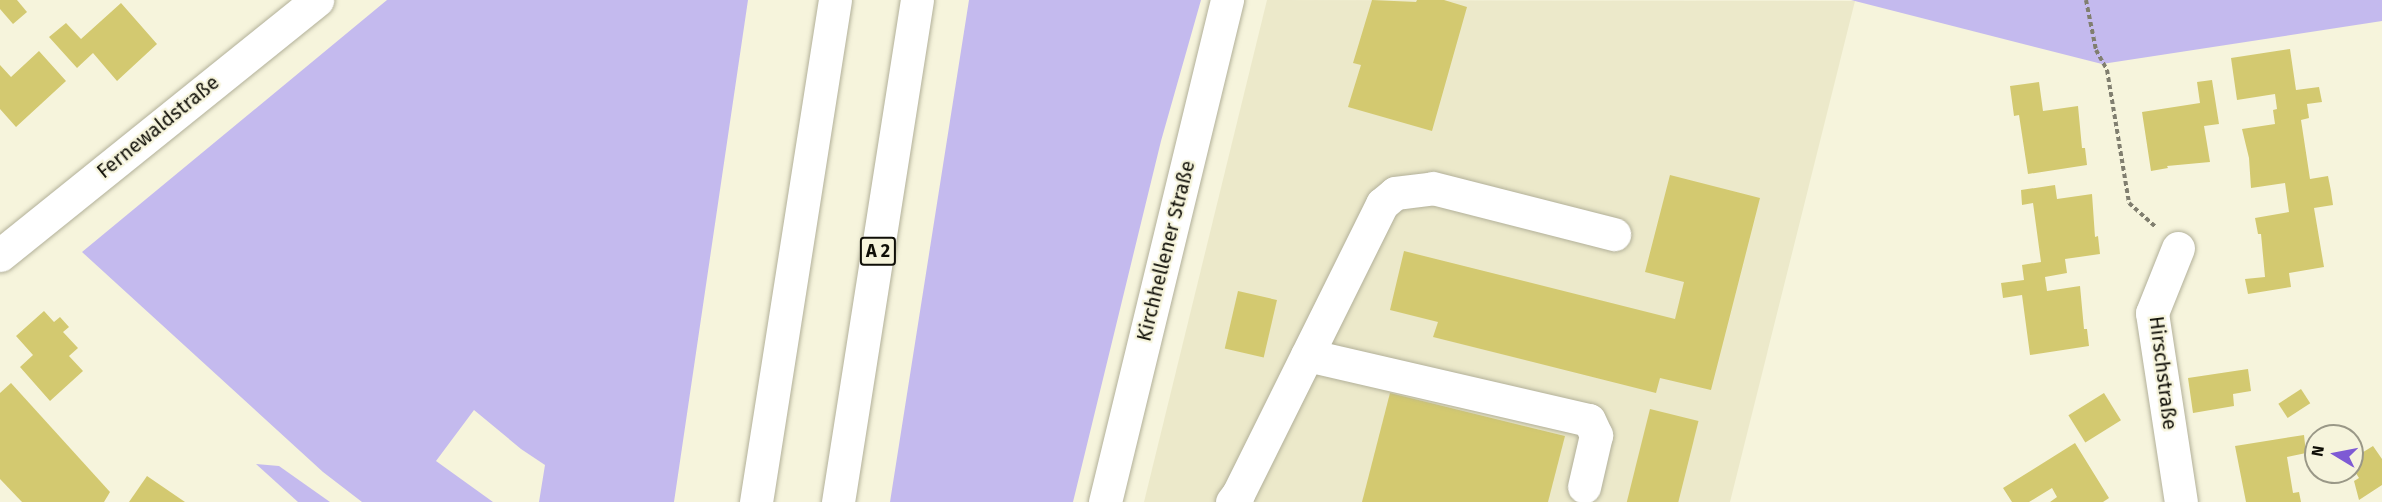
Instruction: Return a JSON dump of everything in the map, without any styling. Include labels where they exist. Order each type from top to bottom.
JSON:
[{"type":"main road","name":"Fernewaldstraße","points":[[0,255],[317,0]]},
{"type":"main road","points":[[756,502],[835,0]]},
{"type":"main road","name":"A 2","points":[[838,502],[917,0]]},
{"type":"main road","name":"Kirchhellener Straße","points":[[1106,502],[1227,0]]},
{"type":"main road","points":[[1232,502],[1382,204],[1395,193],[1433,188],[1614,234]]},
{"type":"main road","name":"Hirschstraße","points":[[2178,248],[2152,313],[2181,502]]},
{"type":"main road","points":[[1307,355],[1589,420],[1596,435],[1584,487]]},
{"type":"path","points":[[2086,0],[2096,50],[2108,70],[2129,203],[2178,248]]},
{"type":"shaded area","points":[[387,0],[748,0],[674,502],[539,502],[545,465],[521,449],[474,410],[436,461],[493,502],[362,502],[323,472],[82,252]]},
{"type":"shaded area","points":[[969,0],[1201,0],[1161,141],[1073,502],[890,502]]},
{"type":"shaded area","points":[[1267,0],[1855,1],[1730,502],[1144,502]]},
{"type":"shaded area","points":[[1851,0],[2382,0],[2382,21],[2102,64]]},
{"type":"shaded area","points":[[256,464],[279,466],[330,502],[298,502]]},
{"type":"building","points":[[0,0],[17,0],[27,12],[13,24],[0,9]]},
{"type":"building","points":[[1372,0],[1416,2],[1417,0],[1444,0],[1467,7],[1432,131],[1348,107],[1361,65],[1353,63]]},
{"type":"building","points":[[121,3],[157,44],[117,81],[93,53],[77,68],[49,37],[66,23],[81,39]]},
{"type":"building","points":[[2290,49],[2296,90],[2319,87],[2322,102],[2307,104],[2309,118],[2301,120],[2310,179],[2328,176],[2331,191],[2333,205],[2314,208],[2324,267],[2289,273],[2291,287],[2248,294],[2245,279],[2265,277],[2261,234],[2258,234],[2255,218],[2289,212],[2285,183],[2251,188],[2249,158],[2242,129],[2275,124],[2273,110],[2277,109],[2275,94],[2237,100],[2231,58]]},
{"type":"building","points":[[39,51],[66,81],[16,127],[0,109],[0,65],[11,77]]},
{"type":"building","points":[[2212,80],[2219,124],[2204,126],[2210,162],[2167,166],[2168,168],[2151,171],[2142,112],[2200,103],[2197,82]]},
{"type":"building","points":[[2039,82],[2043,111],[2078,106],[2082,148],[2085,148],[2087,165],[2028,174],[2019,115],[2014,116],[2010,86]]},
{"type":"building","points":[[1670,175],[1760,198],[1711,390],[1660,378],[1656,393],[1433,337],[1438,322],[1390,310],[1404,251],[1675,319],[1684,282],[1645,272]]},
{"type":"building","points":[[2055,185],[2057,199],[2092,194],[2095,237],[2098,236],[2100,254],[2065,259],[2067,273],[2045,277],[2047,291],[2080,286],[2084,329],[2087,329],[2089,346],[2030,355],[2022,295],[2003,298],[2001,283],[2024,280],[2022,265],[2041,262],[2033,203],[2022,205],[2021,190]]},
{"type":"building","points":[[1238,291],[1277,300],[1264,357],[1225,348]]},
{"type":"building","points":[[44,311],[54,322],[60,317],[69,327],[63,332],[78,348],[69,356],[83,371],[50,401],[20,367],[33,355],[16,336]]},
{"type":"building","points":[[2248,369],[2251,391],[2233,394],[2234,406],[2193,413],[2188,378]]},
{"type":"building","points":[[11,383],[110,492],[104,502],[22,502],[0,479],[0,393]]},
{"type":"building","points":[[2301,389],[2310,403],[2288,418],[2278,404]]},
{"type":"building","points":[[1390,393],[1565,436],[1548,502],[1362,502]]},
{"type":"building","points":[[2104,393],[2121,420],[2085,442],[2068,415]]},
{"type":"building","points":[[1650,409],[1699,421],[1678,502],[1627,502]]},
{"type":"building","points":[[2304,435],[2304,453],[2287,457],[2293,493],[2299,492],[2301,502],[2246,502],[2235,446]]},
{"type":"building","points":[[2075,443],[2109,498],[2103,502],[2050,502],[2057,497],[2052,488],[2029,502],[2012,502],[2003,488]]},
{"type":"building","points":[[2373,446],[2382,459],[2382,485],[2359,500],[2355,484],[2364,484],[2364,452]]},
{"type":"building","points":[[147,476],[185,502],[129,502]]}]
